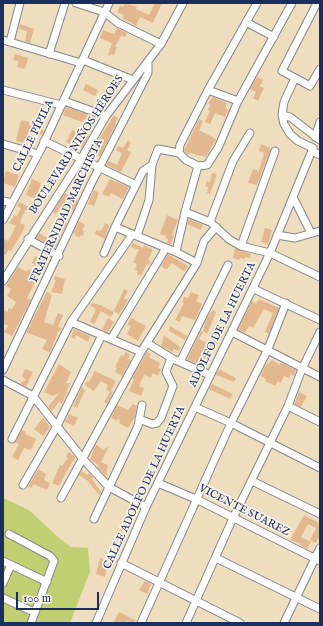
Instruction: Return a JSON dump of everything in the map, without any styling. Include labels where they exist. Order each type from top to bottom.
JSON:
[{"type":"street","points":[[20,3],[6,41],[82,62],[133,80]]},
{"type":"street","points":[[49,54],[65,3]]},
{"type":"street","points":[[76,3],[104,12],[118,23],[161,44]]},
{"type":"street","name":"CALLE PÍPILA","points":[[3,220],[44,142],[109,3]]},
{"type":"street","name":"BOULEVARD NIÑOS HÉROES","points":[[3,281],[81,159],[106,116],[161,44],[183,3]]},
{"type":"street","points":[[179,153],[191,121],[257,3]]},
{"type":"street","points":[[12,439],[70,322],[135,235],[149,200],[153,175],[152,165],[158,149],[179,153],[186,160],[198,166],[207,165],[218,148],[238,101],[292,3]]},
{"type":"street","points":[[317,3],[282,71],[310,86],[320,69]]},
{"type":"street","points":[[246,22],[274,38]]},
{"type":"street","name":"FRATERNIDAD MARCHISTA","points":[[3,370],[59,256],[99,169],[148,73],[148,62]]},
{"type":"street","points":[[295,78],[284,102],[282,116],[284,124],[290,134],[313,148],[312,151],[320,155]]},
{"type":"street","points":[[3,90],[62,103],[106,116]]},
{"type":"street","points":[[208,90],[238,101]]},
{"type":"street","points":[[282,116],[290,117],[309,130],[318,139]]},
{"type":"street","points":[[318,139],[320,122]]},
{"type":"street","points":[[61,498],[141,352],[196,263],[204,241],[213,225],[233,161],[250,133]]},
{"type":"street","points":[[44,142],[136,185]]},
{"type":"street","points":[[3,144],[38,154]]},
{"type":"street","points":[[241,246],[275,151]]},
{"type":"street","name":"ADOLFO DE LA HUERTA","points":[[194,406],[254,289],[312,151]]},
{"type":"street","points":[[104,253],[143,170],[152,165]]},
{"type":"street","points":[[176,252],[198,166]]},
{"type":"street","points":[[293,197],[311,234]]},
{"type":"street","points":[[3,201],[12,203]]},
{"type":"street","points":[[185,212],[213,225],[241,246],[270,253],[320,277]]},
{"type":"street","points":[[115,227],[176,252],[196,263]]},
{"type":"street","points":[[277,235],[290,239],[320,231]]},
{"type":"street","points":[[28,240],[59,256]]},
{"type":"street","points":[[111,339],[166,248]]},
{"type":"street","points":[[180,362],[228,265]]},
{"type":"street","points":[[254,289],[320,320]]},
{"type":"street","points":[[141,623],[198,500],[231,423],[268,349],[286,303]]},
{"type":"street","points":[[70,322],[141,352]]},
{"type":"street","points":[[232,332],[268,349],[320,378]]},
{"type":"street","points":[[186,623],[233,518],[288,406],[302,369],[320,332]]},
{"type":"street","points":[[23,485],[57,426],[102,335]]},
{"type":"street","points":[[147,343],[171,358],[210,375]]},
{"type":"street","points":[[139,419],[152,424],[157,423],[161,418],[173,386],[166,372],[171,358]]},
{"type":"street","points":[[3,380],[33,396],[83,459],[109,487],[146,507]]},
{"type":"street","points":[[94,519],[139,419],[142,405]]},
{"type":"street","points":[[194,406],[320,468]]},
{"type":"street","name":"CALLE ADOLFO DE LA HUERTA","points":[[96,623],[146,507],[194,406]]},
{"type":"street","points":[[288,406],[320,422]]},
{"type":"street","points":[[252,480],[320,514]]},
{"type":"street","name":"VICENTE SUAREZ","points":[[158,483],[198,500],[317,560]]},
{"type":"street","points":[[9,534],[50,556],[54,561],[31,623]]},
{"type":"street","points":[[284,623],[317,560],[320,548]]},
{"type":"street","points":[[216,558],[297,596],[320,609]]},
{"type":"street","points":[[3,561],[46,582]]},
{"type":"street","points":[[121,563],[240,623]]},
{"type":"street","points":[[3,583],[11,565]]},
{"type":"street","points":[[3,598],[34,612]]},
{"type":"green space","points":[[3,498],[29,510],[71,547],[88,548],[90,572],[70,623],[3,623]]},
{"type":"building","points":[[125,3],[137,7],[136,9],[149,15],[155,3],[162,3],[153,23],[140,17],[136,26],[122,18],[124,15],[117,12],[120,6],[123,7]]},
{"type":"building","points":[[20,24],[34,29],[30,43],[25,41],[27,31],[19,29]]},
{"type":"building","points":[[117,28],[127,33],[125,37],[121,36],[115,47],[117,47],[114,55],[111,54],[110,56],[108,55],[112,43],[100,38],[103,30],[114,34]]},
{"type":"building","points":[[15,54],[28,58],[25,69],[17,67],[19,61],[13,60]]},
{"type":"building","points":[[257,77],[263,80],[260,86],[264,88],[258,101],[253,98],[256,92],[250,89]]},
{"type":"building","points":[[86,84],[98,90],[95,96],[83,90]]},
{"type":"building","points":[[213,97],[227,103],[225,108],[228,109],[225,117],[215,113],[210,124],[205,122],[210,111],[208,110],[210,104],[208,103]]},
{"type":"building","points":[[66,107],[92,116],[90,121],[84,119],[82,122],[63,115]]},
{"type":"building","points":[[114,115],[118,118],[115,123],[116,124],[100,156],[96,155],[91,152]]},
{"type":"building","points":[[199,119],[203,121],[199,130],[216,139],[206,157],[190,153],[189,155],[184,151]]},
{"type":"building","points":[[21,120],[29,122],[29,125],[44,130],[42,135],[30,132],[28,133],[25,143],[16,141]]},
{"type":"building","points":[[72,130],[89,136],[82,148],[73,142],[71,145],[66,142]]},
{"type":"building","points":[[128,140],[131,143],[127,150],[131,152],[121,172],[106,165],[109,161],[117,165],[122,153],[116,150],[118,146],[123,148]]},
{"type":"building","points":[[261,144],[271,148],[257,185],[248,183],[253,169],[259,171],[264,153],[259,151]]},
{"type":"building","points":[[6,171],[19,175],[15,187],[3,183]]},
{"type":"building","points":[[212,173],[217,174],[210,194],[207,193],[208,187],[205,186],[207,181],[210,182]]},
{"type":"building","points":[[32,179],[41,183],[38,192],[44,195],[40,201],[26,195]]},
{"type":"building","points":[[110,179],[129,187],[123,199],[111,193],[109,197],[102,194]]},
{"type":"building","points":[[94,190],[99,193],[94,206],[88,204]]},
{"type":"building","points":[[65,193],[78,201],[72,212],[60,207],[56,214],[53,212]]},
{"type":"building","points":[[20,202],[29,207],[27,211],[25,210],[20,223],[25,225],[11,251],[8,250],[6,255],[3,253],[3,242],[5,239],[8,241],[16,226],[9,223],[15,215],[17,216],[21,208],[17,206]]},
{"type":"building","points":[[167,215],[178,220],[172,235],[174,236],[171,244],[167,243],[168,239],[165,238],[166,236],[160,234]]},
{"type":"building","points":[[59,218],[67,223],[55,248],[36,238],[39,233],[51,240],[58,226],[56,224]]},
{"type":"building","points":[[189,219],[203,225],[200,230],[187,224]]},
{"type":"building","points":[[79,221],[85,225],[82,231],[84,231],[83,236],[81,235],[80,237],[75,236],[78,229],[75,234],[73,233]]},
{"type":"building","points":[[105,223],[109,225],[105,239],[95,234],[96,230],[100,231]]},
{"type":"building","points":[[265,228],[272,230],[268,244],[261,242]]},
{"type":"building","points":[[133,243],[143,248],[144,245],[153,250],[148,260],[151,262],[149,265],[147,264],[141,276],[137,274],[138,271],[135,270],[137,264],[133,262],[139,250],[131,247]]},
{"type":"building","points":[[235,248],[251,254],[250,258],[245,257],[244,259],[240,258],[239,260],[233,258]]},
{"type":"building","points":[[168,254],[188,266],[184,271],[172,263],[167,269],[161,266]]},
{"type":"building","points":[[35,256],[46,261],[27,298],[31,300],[12,336],[4,332],[8,326],[3,323],[3,309],[7,312],[9,308],[12,309],[16,302],[7,296],[11,289],[6,286],[18,267],[27,272],[28,269],[35,273],[38,267],[32,263]]},
{"type":"building","points":[[55,276],[65,279],[62,294],[51,292],[56,281],[54,280]]},
{"type":"building","points":[[124,289],[128,291],[124,298],[128,300],[119,314],[114,311]]},
{"type":"building","points":[[47,292],[52,295],[44,322],[53,325],[58,313],[63,315],[58,327],[62,328],[58,332],[50,353],[42,349],[47,340],[26,333]]},
{"type":"building","points":[[191,292],[199,295],[196,301],[202,304],[195,320],[182,316],[180,322],[175,320],[184,303],[182,302],[184,297],[188,298]]},
{"type":"building","points":[[259,299],[279,308],[269,334],[265,332],[273,313],[264,309],[253,328],[249,326],[245,333],[238,330],[252,301],[256,304]]},
{"type":"building","points":[[92,303],[114,312],[111,317],[101,311],[94,324],[90,322],[96,309],[90,305]]},
{"type":"building","points":[[213,310],[216,312],[207,334],[203,331],[207,318]]},
{"type":"building","points":[[108,318],[114,322],[108,332],[102,330]]},
{"type":"building","points":[[131,318],[146,326],[138,341],[127,334],[131,326],[127,325]]},
{"type":"building","points":[[170,326],[187,336],[185,340],[169,331]]},
{"type":"building","points":[[74,329],[90,336],[88,342],[76,335],[74,339],[71,337]]},
{"type":"building","points":[[201,331],[203,332],[199,339],[211,345],[213,340],[218,342],[214,352],[209,350],[202,365],[187,360]]},
{"type":"building","points":[[164,335],[181,348],[178,351],[174,349],[172,352],[161,346]]},
{"type":"building","points":[[126,352],[130,355],[128,359],[131,360],[122,376],[115,372],[117,368],[115,367],[121,355],[123,356]]},
{"type":"building","points":[[147,352],[151,354],[149,357],[160,363],[158,368],[161,369],[158,376],[153,373],[151,378],[144,375],[139,386],[144,388],[141,396],[129,391],[134,379],[132,378]]},
{"type":"building","points":[[272,360],[280,365],[281,363],[296,370],[294,376],[291,374],[289,378],[284,376],[281,383],[278,381],[275,386],[265,381],[266,379],[261,376],[265,366]]},
{"type":"building","points":[[59,364],[71,372],[66,383],[70,383],[62,404],[59,402],[52,411],[48,407],[59,393],[53,396],[44,392]]},
{"type":"building","points":[[25,369],[33,372],[26,387],[20,383],[26,380],[22,376]]},
{"type":"building","points":[[219,369],[236,378],[234,382],[216,375]]},
{"type":"building","points":[[95,371],[116,381],[111,391],[113,392],[107,404],[104,402],[110,392],[106,390],[108,385],[101,381],[94,391],[85,385],[87,381],[89,382]]},
{"type":"building","points":[[212,384],[233,394],[230,399],[209,389]]},
{"type":"building","points":[[82,387],[85,390],[77,408],[73,406]]},
{"type":"building","points":[[299,392],[307,396],[301,407],[294,404]]},
{"type":"building","points":[[133,404],[137,406],[135,417],[128,428],[119,423],[120,421],[118,419],[117,421],[111,418],[117,405],[128,410]]},
{"type":"building","points":[[69,414],[78,418],[74,426],[65,422]]},
{"type":"building","points":[[43,418],[50,427],[43,436],[34,429]]},
{"type":"building","points":[[22,430],[26,432],[25,434],[36,439],[31,450],[24,448],[18,460],[12,457],[19,444],[15,442]]},
{"type":"building","points":[[96,444],[103,450],[109,446],[101,462],[108,465],[106,476],[97,467],[98,465],[90,459]]},
{"type":"building","points":[[69,452],[76,458],[72,462],[59,486],[52,483],[60,465],[62,466],[68,458],[66,456]]},
{"type":"building","points":[[39,468],[39,470],[46,474],[44,480],[50,483],[47,490],[33,484],[32,488],[28,487]]},
{"type":"building","points":[[81,471],[88,475],[89,473],[93,477],[92,479],[101,494],[99,495],[88,481],[79,475]]},
{"type":"building","points":[[304,515],[319,523],[320,520],[320,539],[318,538],[316,543],[310,540],[316,528],[308,524],[301,537],[311,542],[307,549],[300,545],[301,544],[290,540]]},
{"type":"building","points":[[100,558],[109,560],[105,577],[96,574]]},
{"type":"building","points":[[145,581],[151,584],[147,594],[139,590]]},
{"type":"building","points":[[119,612],[135,620],[134,623],[127,621],[126,623],[113,623]]}]
